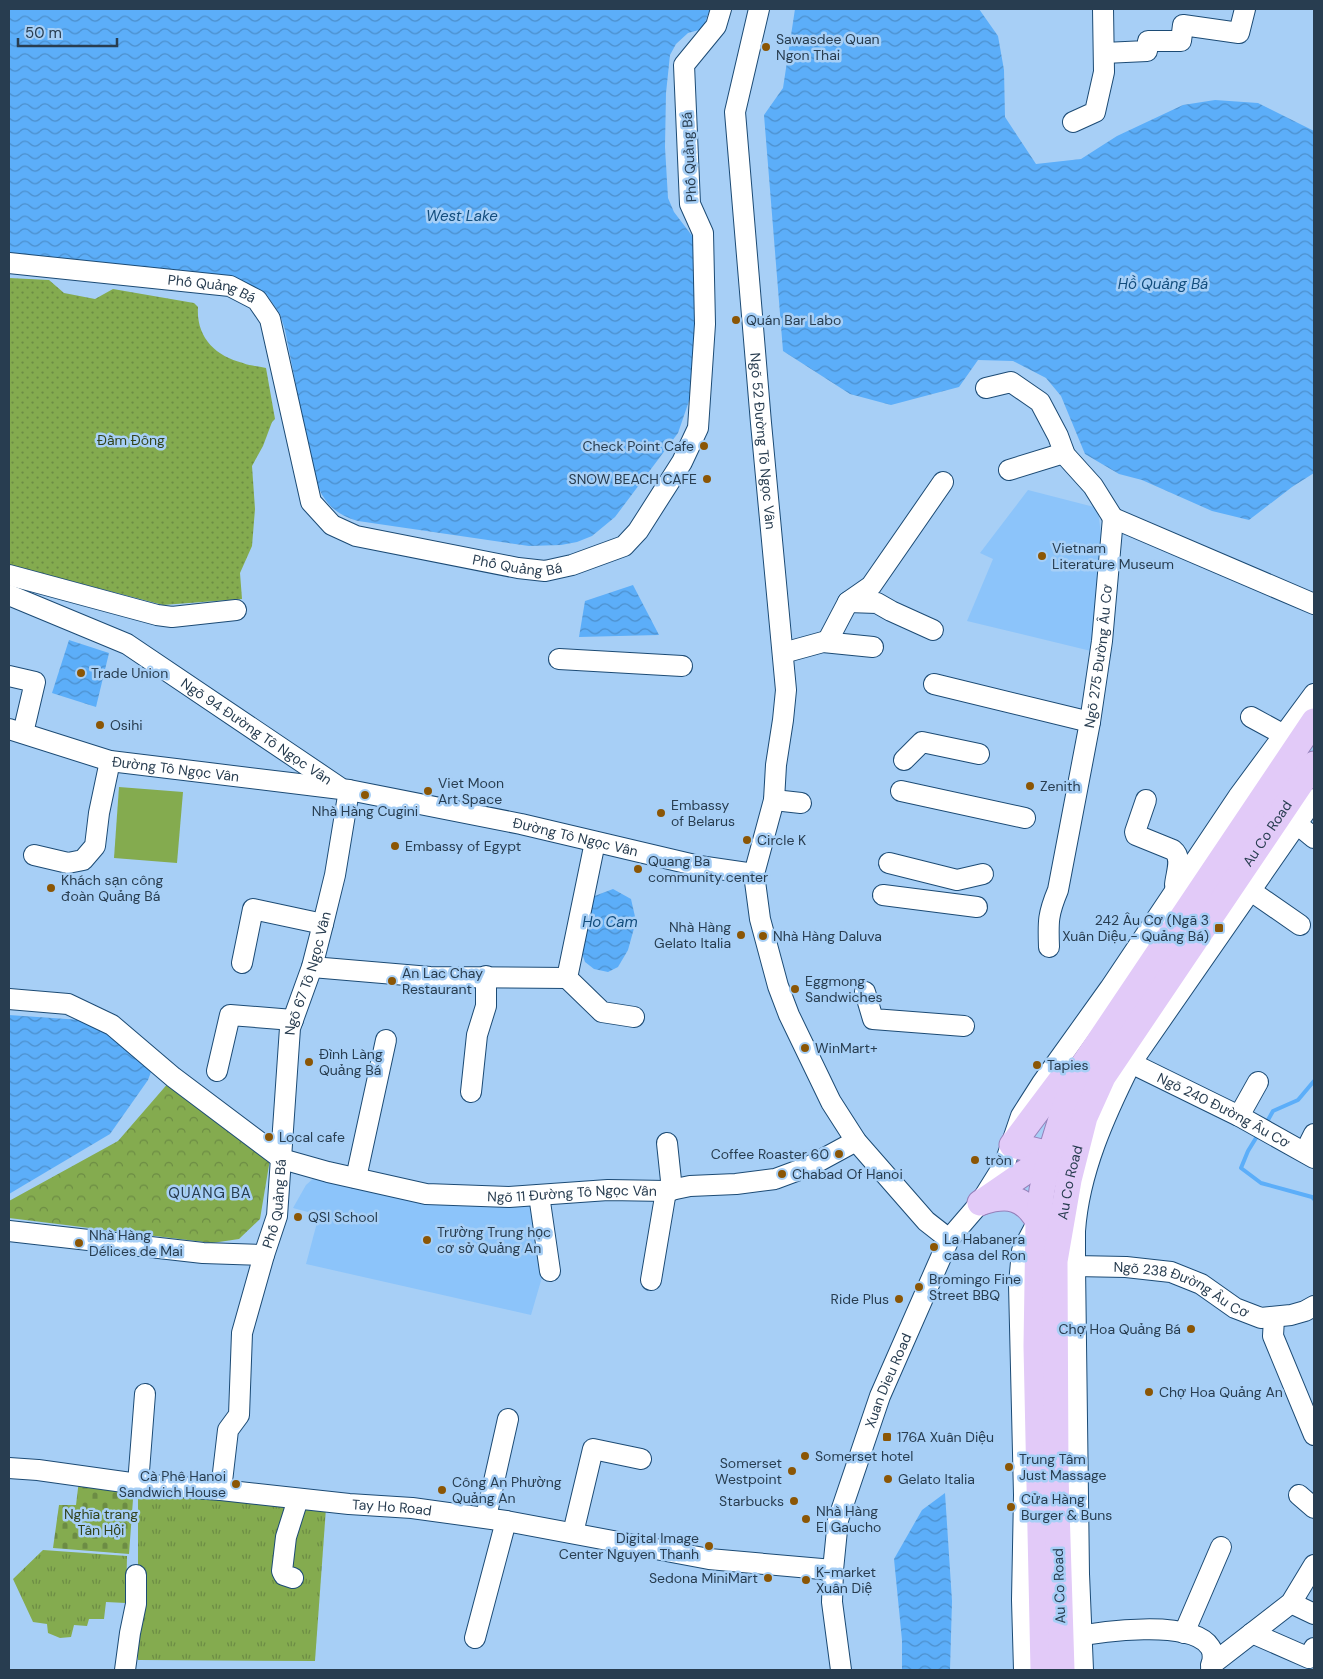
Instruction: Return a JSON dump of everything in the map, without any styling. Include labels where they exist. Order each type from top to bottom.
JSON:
[{"type":"main road","name":"Au Co Road","points":[[1062,1670],[1071,1637],[1048,1526],[1036,1346],[1038,1221],[1042,1190],[1050,1155],[1065,1106],[1069,1050],[1284,764],[1314,720]]},
{"type":"main road","points":[[1284,764],[1311,780]]},
{"type":"main road","name":"Au Co Road","points":[[1043,1670],[1048,1526],[1065,1264],[1074,1159],[1085,1117],[1104,1077],[1311,780]]},
{"type":"main road","points":[[1069,1050],[1060,1081],[1012,1145],[1074,1159]]},
{"type":"main road","points":[[980,1203],[1050,1155]]},
{"type":"main road","points":[[980,1203],[1000,1198],[1010,1198],[1027,1206],[1038,1221]]},
{"type":"street","name":"Phố Quảng Bá","points":[[9,263],[230,286],[257,300],[270,319],[311,502],[332,526],[356,536],[518,568],[545,571],[572,565],[624,546],[638,531],[682,462],[698,428],[704,324],[703,234],[690,204],[684,65],[716,26],[721,9]]},
{"type":"street","name":"Ngõ 52 Đường Tô Ngọc Vân","points":[[754,874],[774,800],[776,765],[786,690],[760,413],[735,112],[758,9]]},
{"type":"street","points":[[1073,122],[1095,112],[1104,72],[1103,9]]},
{"type":"street","points":[[1104,53],[1147,51],[1148,41],[1181,41],[1184,26],[1238,33],[1245,9]]},
{"type":"street","points":[[986,388],[1011,382],[1040,402],[1058,436],[1064,452],[1094,486],[1113,518],[1314,604]]},
{"type":"street","points":[[1009,470],[1064,452]]},
{"type":"street","points":[[827,642],[848,602],[871,586],[943,482]]},
{"type":"street","name":"Ngõ 275 Đường Âu Cơ","points":[[1049,947],[1049,914],[1058,890],[1090,722],[1102,641],[1113,518]]},
{"type":"street","points":[[9,575],[157,615],[172,616],[236,610]]},
{"type":"street","name":"Ngõ 94 Đường Tô Ngọc Vân","points":[[9,596],[128,644],[346,789]]},
{"type":"street","points":[[848,602],[877,604],[933,630]]},
{"type":"street","points":[[783,653],[827,642],[873,647]]},
{"type":"street","points":[[559,659],[682,666]]},
{"type":"street","points":[[9,676],[35,682],[16,731]]},
{"type":"street","points":[[934,684],[1090,722]]},
{"type":"street","name":"Au Co Road","points":[[1069,1050],[1238,797],[1314,694]]},
{"type":"street","points":[[1251,717],[1284,734]]},
{"type":"street","name":"Đường Tô Ngọc Vân","points":[[16,731],[110,761],[346,789],[512,822],[699,866],[754,874]]},
{"type":"street","points":[[904,760],[922,742],[979,754]]},
{"type":"street","points":[[34,855],[68,863],[84,860],[95,846],[99,812],[110,761]]},
{"type":"street","name":"Au Co Road","points":[[1083,1670],[1071,1637],[1065,1264],[1075,1230],[1081,1194],[1093,1148],[1110,1105],[1131,1063],[1297,824],[1311,780]]},
{"type":"street","name":"Ngõ 67 Tô Ngọc Vân","points":[[282,1159],[290,1028],[312,967],[335,875],[346,789]]},
{"type":"street","points":[[901,791],[1025,818]]},
{"type":"street","points":[[774,800],[801,803]]},
{"type":"street","points":[[1146,800],[1135,832],[1136,835],[1173,850],[1178,854],[1174,892]]},
{"type":"street","points":[[1297,824],[1314,838]]},
{"type":"street","points":[[567,978],[595,842]]},
{"type":"street","points":[[889,862],[957,880],[983,874]]},
{"type":"street","points":[[754,874],[760,919],[778,986],[789,1015],[831,1102],[856,1141],[926,1221],[949,1239]]},
{"type":"street","points":[[1251,891],[1300,925]]},
{"type":"street","points":[[883,895],[977,907]]},
{"type":"street","points":[[242,962],[252,909],[323,924]]},
{"type":"street","points":[[312,967],[430,977],[567,978],[602,1012],[634,1017]]},
{"type":"street","points":[[471,1092],[477,1035],[486,1006],[486,976]]},
{"type":"street","points":[[865,992],[873,1018],[964,1026]]},
{"type":"street","name":"Phố Quảng Bá","points":[[9,999],[68,1004],[112,1025],[173,1077],[282,1159],[277,1216],[264,1255],[203,1253],[9,1231]]},
{"type":"street","points":[[216,1070],[230,1015],[293,1020]]},
{"type":"street","points":[[356,1178],[386,1040]]},
{"type":"street","name":"Ngõ 240 Đường Âu Cơ","points":[[1131,1063],[1240,1116],[1309,1155]]},
{"type":"street","points":[[1240,1116],[1258,1082]]},
{"type":"street","points":[[1309,1155],[1314,1134]]},
{"type":"street","name":"Ngõ 11 Đường Tô Ngọc Vân","points":[[282,1159],[426,1194],[454,1190],[509,1196],[608,1190],[669,1191],[690,1186],[736,1184],[775,1179],[810,1166],[856,1141]]},
{"type":"street","points":[[651,1280],[669,1191],[667,1142]]},
{"type":"street","name":"Xuan Dieu Road","points":[[841,1670],[832,1602],[838,1520],[876,1406],[949,1239],[980,1203],[1005,1163],[1012,1145]]},
{"type":"street","points":[[539,1194],[550,1271]]},
{"type":"street","name":"Au Co Road","points":[[1024,1670],[1022,1600],[1024,1495],[1019,1284],[1022,1251],[1038,1221]]},
{"type":"street","points":[[221,1490],[228,1430],[239,1414],[242,1333],[264,1255]]},
{"type":"street","name":"Ngõ 238 Đường Âu Cơ","points":[[1065,1264],[1126,1267],[1171,1272],[1201,1284],[1246,1314],[1261,1318],[1291,1315],[1314,1306]]},
{"type":"street","points":[[1274,1318],[1273,1336],[1314,1435]]},
{"type":"street","points":[[138,1484],[145,1394]]},
{"type":"street","points":[[486,1518],[508,1419]]},
{"type":"street","points":[[573,1533],[593,1449],[641,1458]]},
{"type":"street","name":"Tay Ho Road","points":[[12,1472],[412,1508],[506,1521],[709,1559],[833,1570]]},
{"type":"street","points":[[293,1578],[284,1575],[282,1571],[286,1537],[298,1499]]},
{"type":"street","points":[[474,1638],[506,1521]]},
{"type":"street","points":[[1184,1633],[1220,1546]]},
{"type":"street","points":[[1211,1668],[1291,1603],[1314,1565]]},
{"type":"street","points":[[125,1670],[136,1604],[136,1575]]},
{"type":"street","points":[[1291,1603],[1314,1614]]},
{"type":"street","points":[[1071,1637],[1153,1629],[1184,1633],[1197,1637],[1210,1647],[1213,1655],[1211,1668]]},
{"type":"street","points":[[1252,1633],[1308,1658],[1314,1648]]},
{"type":"shaded area","points":[[1028,490],[1098,508],[1102,545],[1098,599],[1091,651],[967,621],[993,559],[980,553]]},
{"type":"shaded area","name":"Trường Trung học cơ sở Quảng An","points":[[315,1177],[535,1203],[545,1267],[531,1315],[306,1264],[319,1215],[293,1208],[306,1185]]},
{"type":"green space","name":"Đầm Đông","points":[[9,278],[49,280],[64,293],[95,299],[113,289],[194,303],[198,307],[200,327],[209,344],[224,356],[233,360],[266,368],[275,419],[252,466],[255,509],[252,546],[240,573],[242,599],[163,605],[9,565]]},
{"type":"green space","points":[[119,787],[183,792],[177,863],[114,858]]},
{"type":"green space","points":[[170,1081],[270,1159],[260,1219],[239,1239],[212,1243],[9,1218],[9,1201],[118,1141]]},
{"type":"green space","name":"Nghĩa trang Tân Hội","points":[[79,1480],[134,1486],[129,1554],[53,1548],[59,1505],[76,1505]]},
{"type":"green space","points":[[138,1489],[326,1508],[315,1661],[138,1660]]},
{"type":"green space","points":[[43,1550],[127,1556],[126,1603],[106,1602],[104,1619],[89,1619],[87,1626],[74,1625],[71,1637],[60,1638],[48,1633],[47,1624],[33,1622],[13,1579]]},
{"type":"water","name":"West Lake","points":[[9,9],[710,9],[704,25],[699,30],[688,33],[676,44],[670,55],[666,93],[665,147],[668,198],[674,212],[693,237],[695,325],[699,360],[689,401],[678,433],[615,517],[592,536],[577,542],[561,545],[529,546],[358,521],[341,514],[328,504],[316,482],[285,330],[280,314],[267,295],[241,281],[9,254]]},
{"type":"water","name":"Hồ Quảng Bá","points":[[795,9],[979,9],[998,36],[1004,70],[1005,117],[1036,164],[1081,159],[1117,136],[1183,105],[1215,100],[1258,103],[1314,131],[1314,473],[1292,487],[1249,520],[1212,511],[1142,480],[1119,474],[1085,454],[1061,396],[1046,378],[1013,361],[978,360],[959,387],[891,405],[850,394],[783,351],[764,115],[783,88]]},
{"type":"water","points":[[633,585],[659,635],[579,637],[585,601]]},
{"type":"water","name":"Trade Union","points":[[69,640],[109,653],[96,707],[52,693]]},
{"type":"water","name":"Ho Cam","points":[[613,889],[631,899],[636,921],[628,950],[618,967],[608,972],[594,969],[585,962],[579,945],[592,897]]},
{"type":"water","points":[[9,1015],[81,1020],[108,1035],[145,1063],[151,1072],[148,1080],[110,1134],[9,1194]]},
{"type":"water","points":[[945,1493],[952,1601],[950,1670],[902,1670],[902,1640],[894,1559],[922,1510]]},
{"type":"waterway","points":[[1268,1120],[1273,1111],[1298,1100],[1314,1081]]},
{"type":"waterway","points":[[1256,1138],[1241,1168],[1261,1183],[1314,1199]]},
{"type":"place","name":"Sawasdee Quan Ngon Thai","points":[[766,47]]},
{"type":"place","name":"Quán Bar Labo","points":[[736,320]]},
{"type":"place","name":"Check Point Cafe","points":[[704,446]]},
{"type":"place","name":"SNOW BEACH CAFE","points":[[707,479]]},
{"type":"place","name":"Vietnam Literature Museum","points":[[1042,556]]},
{"type":"place","name":"Trade Union","points":[[81,673]]},
{"type":"place","name":"Osihi","points":[[100,725]]},
{"type":"place","name":"Zenith","points":[[1030,786]]},
{"type":"place","name":"Viet Moon Art Space","points":[[428,791]]},
{"type":"place","name":"Nhà Hàng Cugini","points":[[365,795]]},
{"type":"place","name":"Embassy of Belarus","points":[[661,813]]},
{"type":"place","name":"Circle K","points":[[747,840]]},
{"type":"place","name":"Embassy of Egypt","points":[[395,846]]},
{"type":"place","name":"Quang Ba community center","points":[[638,869]]},
{"type":"place","name":"Khách sạn công đoàn Quảng Bá","points":[[51,888]]},
{"type":"place","name":"242 Âu Cơ (Ngã 3 Xuân Diệu - Quảng Bá)","points":[[1219,928]]},
{"type":"place","name":"Nhà Hàng Gelato Italia","points":[[741,935]]},
{"type":"place","name":"Nhà Hàng Daluva","points":[[763,936]]},
{"type":"place","name":"An Lac Chay Restaurant","points":[[392,981]]},
{"type":"place","name":"Eggmong Sandwiches","points":[[795,989]]},
{"type":"place","name":"WinMart+","points":[[805,1048]]},
{"type":"place","name":"Đình Làng Quảng Bá","points":[[309,1062]]},
{"type":"place","name":"Tapies","points":[[1037,1065]]},
{"type":"place","name":"Local cafe","points":[[269,1137]]},
{"type":"place","name":"Coffee Roaster 60","points":[[839,1154]]},
{"type":"place","name":"tròn","points":[[975,1160]]},
{"type":"place","name":"Chabad Of Hanoi","points":[[782,1174]]},
{"type":"place","name":"QSI School","points":[[298,1217]]},
{"type":"place","name":"Trường Trung học cơ sở Quảng An","points":[[427,1240]]},
{"type":"place","name":"Nhà Hàng Délices de Mai","points":[[79,1243]]},
{"type":"place","name":"La Habanera casa del Ron","points":[[934,1247]]},
{"type":"place","name":"Bromingo Fine Street BBQ","points":[[919,1287]]},
{"type":"place","name":"Ride Plus","points":[[899,1299]]},
{"type":"place","name":"Chợ Hoa Quảng Bá","points":[[1191,1329]]},
{"type":"place","name":"Chợ Hoa Quảng An","points":[[1149,1392]]},
{"type":"place","name":"176A Xuân Diệu","points":[[887,1437]]},
{"type":"place","name":"Somerset hotel","points":[[805,1456]]},
{"type":"place","name":"Trung Tâm Just Massage","points":[[1009,1467]]},
{"type":"place","name":"Somerset Westpoint","points":[[792,1471]]},
{"type":"place","name":"Gelato Italia","points":[[888,1479]]},
{"type":"place","name":"Cà Phê Hanoi Sandwich House","points":[[236,1484]]},
{"type":"place","name":"Công An Phường Quảng An","points":[[442,1490]]},
{"type":"place","name":"Starbucks","points":[[794,1501]]},
{"type":"place","name":"Cửa Hàng Burger & Buns","points":[[1011,1507]]},
{"type":"place","name":"Nhà Hàng El Gaucho","points":[[806,1519]]},
{"type":"place","name":"Digital Image Center Nguyen Thanh","points":[[709,1546]]},
{"type":"place","name":"Sedona MiniMart","points":[[768,1578]]},
{"type":"place","name":"K-market Xuân Diệ","points":[[806,1580]]},
{"type":"district","name":"QUANG BA","points":[[210,1193]]}]
